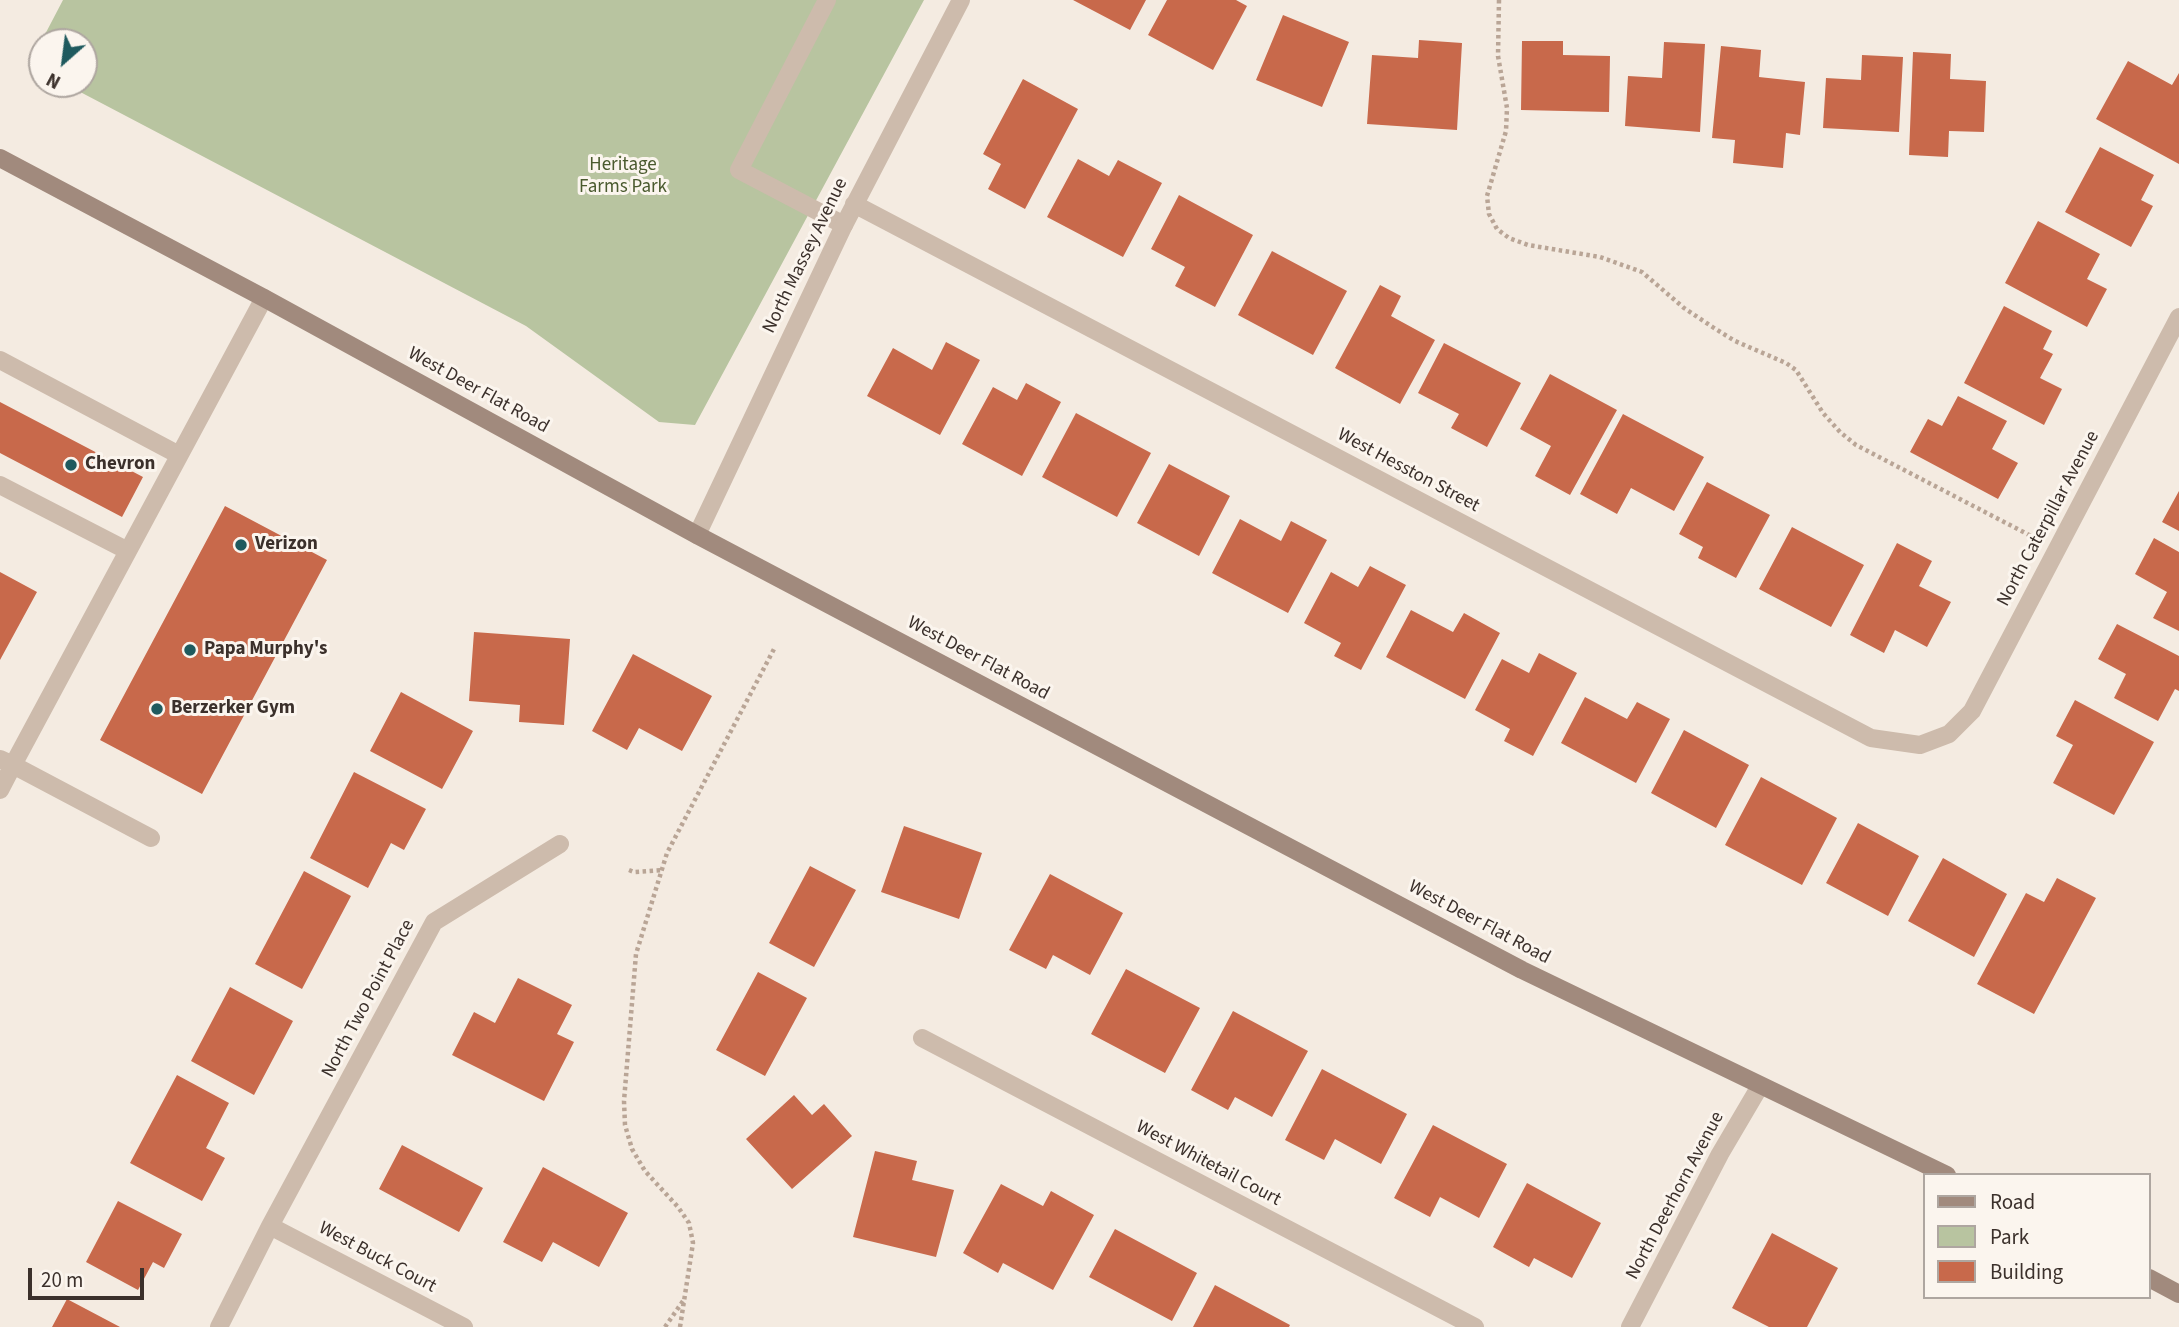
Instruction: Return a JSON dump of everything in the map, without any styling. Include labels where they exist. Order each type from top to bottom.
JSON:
[{"type":"main road","name":"West Deer Flat Road","points":[[0,158],[264,298],[697,535],[1522,971],[1943,1173]]},
{"type":"main road","points":[[2151,1279],[2179,1294]]},
{"type":"street","points":[[827,0],[740,170],[844,225]]},
{"type":"street","name":"North Massey Avenue","points":[[697,535],[854,204],[961,0]]},
{"type":"street","name":"West Hesston Street","points":[[854,204],[1871,738],[1920,745],[1949,734]]},
{"type":"street","points":[[0,790],[7,762],[128,551],[264,298]]},
{"type":"street","name":"North Caterpillar Avenue","points":[[1949,734],[1972,710],[2179,317]]},
{"type":"street","points":[[0,360],[179,456]]},
{"type":"street","points":[[0,485],[128,551]]},
{"type":"street","points":[[7,762],[151,838]]},
{"type":"street","name":"North Two Point Place","points":[[219,1327],[434,922],[560,844]]},
{"type":"street","name":"West Whitetail Court","points":[[922,1038],[1475,1327]]},
{"type":"street","name":"North Deerhorn Avenue","points":[[1630,1327],[1720,1154],[1760,1086]]},
{"type":"street","name":"West Buck Court","points":[[271,1226],[464,1327]]},
{"type":"path","points":[[1499,0],[1498,56],[1507,108],[1506,131],[1487,196],[1489,214],[1497,229],[1509,238],[1528,245],[1600,257],[1642,272],[1684,308],[1714,328],[1796,370],[1823,412],[1840,432],[1856,445],[2037,540]]},
{"type":"path","points":[[680,1327],[692,1243],[689,1223],[645,1171],[632,1149],[625,1125],[624,1101],[636,954],[667,853],[774,649]]},
{"type":"path","points":[[629,870],[662,870]]},
{"type":"path","points":[[665,1327],[685,1297]]},
{"type":"green space","name":"Heritage Farms Park","points":[[63,0],[924,0],[695,425],[659,422],[526,326],[92,98],[98,98],[98,28],[48,28]]},
{"type":"building","points":[[1073,0],[1146,0],[1130,30]]},
{"type":"building","points":[[1167,0],[1236,0],[1247,6],[1213,70],[1148,35]]},
{"type":"building","points":[[1283,15],[1349,42],[1322,107],[1256,80]]},
{"type":"building","points":[[1419,40],[1462,43],[1457,130],[1367,124],[1372,55],[1418,58]]},
{"type":"building","points":[[1522,41],[1563,41],[1563,55],[1610,56],[1609,112],[1521,110]]},
{"type":"building","points":[[1664,42],[1705,44],[1700,132],[1625,126],[1628,76],[1662,78]]},
{"type":"building","points":[[1721,46],[1761,50],[1759,77],[1805,82],[1800,135],[1786,133],[1783,168],[1733,163],[1735,140],[1712,138]]},
{"type":"building","points":[[1913,52],[1951,54],[1950,79],[1986,81],[1984,132],[1949,131],[1948,157],[1909,155]]},
{"type":"building","points":[[1862,55],[1903,57],[1899,132],[1823,128],[1826,78],[1861,80]]},
{"type":"building","points":[[2128,61],[2172,85],[2179,73],[2179,164],[2096,119]]},
{"type":"building","points":[[1023,79],[1078,109],[1025,209],[988,189],[1001,164],[983,154]]},
{"type":"building","points":[[2100,147],[2154,175],[2141,200],[2153,206],[2131,247],[2065,212]]},
{"type":"building","points":[[1078,159],[1109,176],[1118,160],[1162,183],[1123,257],[1047,217]]},
{"type":"building","points":[[1179,195],[1253,235],[1215,307],[1175,286],[1185,267],[1151,249]]},
{"type":"building","points":[[2038,221],[2100,254],[2087,279],[2107,289],[2087,327],[2005,283]]},
{"type":"building","points":[[1272,251],[1347,291],[1313,355],[1238,315]]},
{"type":"building","points":[[1380,285],[1401,296],[1391,316],[1435,340],[1400,404],[1335,368]]},
{"type":"building","points":[[2004,306],[2052,331],[2043,349],[2053,354],[2040,378],[2062,389],[2044,425],[1964,383]]},
{"type":"building","points":[[946,342],[980,360],[940,435],[867,396],[893,348],[932,370]]},
{"type":"building","points":[[1444,343],[1521,383],[1487,447],[1451,428],[1459,414],[1418,393]]},
{"type":"building","points":[[1550,374],[1617,410],[1570,495],[1535,476],[1551,446],[1520,429]]},
{"type":"building","points":[[1026,383],[1061,402],[1022,476],[962,444],[993,387],[1017,400]]},
{"type":"building","points":[[1958,396],[2007,421],[1992,449],[2018,463],[1998,499],[1910,452],[1928,419],[1942,426]]},
{"type":"building","name":"Chevron","points":[[0,402],[143,477],[122,517],[0,453]]},
{"type":"building","points":[[1076,413],[1151,453],[1117,517],[1042,477]]},
{"type":"building","points":[[1623,414],[1704,457],[1674,511],[1631,488],[1617,514],[1580,494]]},
{"type":"building","points":[[1169,464],[1230,496],[1199,556],[1137,523]]},
{"type":"building","points":[[1707,482],[1770,515],[1736,578],[1698,558],[1703,547],[1679,534]]},
{"type":"building","points":[[2179,491],[2179,531],[2162,522]]},
{"type":"building","points":[[225,506],[327,560],[202,794],[100,740]]},
{"type":"building","points":[[1240,519],[1281,541],[1291,521],[1327,540],[1288,613],[1212,573]]},
{"type":"building","points":[[1792,527],[1864,565],[1831,627],[1759,589]]},
{"type":"building","points":[[2154,538],[2179,552],[2179,631],[2153,618],[2167,592],[2135,574]]},
{"type":"building","points":[[1897,543],[1932,561],[1919,586],[1951,602],[1927,647],[1895,630],[1884,653],[1850,635]]},
{"type":"building","points":[[1370,566],[1406,585],[1361,670],[1334,656],[1341,643],[1304,623],[1331,572],[1358,587]]},
{"type":"building","points":[[0,572],[37,592],[0,660]]},
{"type":"building","points":[[1411,610],[1453,632],[1464,613],[1500,633],[1465,699],[1386,657]]},
{"type":"building","points":[[2117,624],[2179,656],[2179,691],[2175,689],[2158,721],[2114,698],[2126,674],[2098,659]]},
{"type":"building","points":[[474,632],[570,639],[564,725],[519,722],[520,705],[469,701]]},
{"type":"building","points":[[1539,653],[1577,673],[1533,756],[1504,741],[1510,729],[1475,710],[1502,659],[1529,673]]},
{"type":"building","points":[[633,654],[712,696],[682,751],[639,728],[627,750],[592,731]]},
{"type":"building","points":[[401,692],[473,731],[442,789],[370,751]]},
{"type":"building","points":[[1585,697],[1627,719],[1637,702],[1670,719],[1636,783],[1561,743]]},
{"type":"building","points":[[2075,700],[2154,742],[2114,815],[2053,783],[2073,745],[2056,736]]},
{"type":"building","points":[[1684,730],[1749,765],[1716,828],[1651,793]]},
{"type":"building","points":[[354,772],[426,809],[404,850],[391,843],[368,888],[310,858]]},
{"type":"building","points":[[1761,777],[1837,818],[1802,885],[1725,845]]},
{"type":"building","points":[[1858,823],[1919,856],[1888,916],[1826,883]]},
{"type":"building","points":[[904,826],[982,853],[959,919],[881,892]]},
{"type":"building","points":[[1943,858],[2007,894],[1974,957],[1908,921]]},
{"type":"building","points":[[810,866],[856,890],[814,967],[769,943]]},
{"type":"building","points":[[304,871],[351,896],[302,989],[255,964]]},
{"type":"building","points":[[1050,874],[1123,913],[1090,975],[1053,955],[1046,969],[1009,950]]},
{"type":"building","points":[[2057,878],[2096,898],[2034,1014],[1977,984],[2026,893],[2044,902]]},
{"type":"building","points":[[1126,969],[1200,1008],[1165,1073],[1091,1034]]},
{"type":"building","points":[[758,972],[807,998],[765,1076],[716,1050]]},
{"type":"building","points":[[518,978],[572,1005],[557,1034],[574,1042],[544,1101],[452,1055],[474,1012],[495,1023]]},
{"type":"building","points":[[230,987],[293,1021],[254,1095],[191,1061]]},
{"type":"building","points":[[1233,1011],[1308,1051],[1272,1117],[1235,1097],[1228,1110],[1191,1090]]},
{"type":"building","points":[[1322,1069],[1407,1114],[1381,1164],[1335,1139],[1324,1160],[1285,1140]]},
{"type":"building","points":[[177,1075],[229,1103],[206,1148],[225,1158],[202,1201],[130,1163]]},
{"type":"building","points":[[794,1095],[812,1115],[824,1104],[852,1136],[792,1189],[746,1139]]},
{"type":"building","points":[[1433,1125],[1507,1164],[1479,1218],[1440,1197],[1430,1217],[1394,1198]]},
{"type":"building","points":[[402,1145],[483,1188],[459,1232],[379,1189]]},
{"type":"building","points":[[875,1151],[917,1161],[912,1180],[954,1190],[936,1257],[853,1237]]},
{"type":"building","points":[[543,1167],[628,1213],[599,1267],[553,1242],[542,1262],[503,1242]]},
{"type":"building","points":[[1527,1183],[1601,1223],[1572,1278],[1534,1258],[1529,1267],[1493,1247]]},
{"type":"building","points":[[1001,1184],[1043,1206],[1051,1191],[1094,1215],[1053,1290],[1003,1263],[998,1273],[963,1253]]},
{"type":"building","points":[[118,1201],[182,1234],[164,1268],[153,1262],[138,1290],[86,1262]]},
{"type":"building","points":[[1115,1229],[1197,1273],[1172,1321],[1089,1277]]},
{"type":"building","points":[[1772,1233],[1838,1268],[1807,1327],[1769,1327],[1732,1308]]},
{"type":"building","points":[[1215,1285],[1290,1325],[1289,1327],[1193,1327]]},
{"type":"building","points":[[67,1299],[120,1327],[52,1327]]},
{"type":"place","name":"Chevron","points":[[71,465]]},
{"type":"place","name":"Verizon","points":[[241,545]]},
{"type":"place","name":"Papa Murphy's","points":[[190,650]]},
{"type":"place","name":"Berzerker Gym","points":[[157,709]]}]
